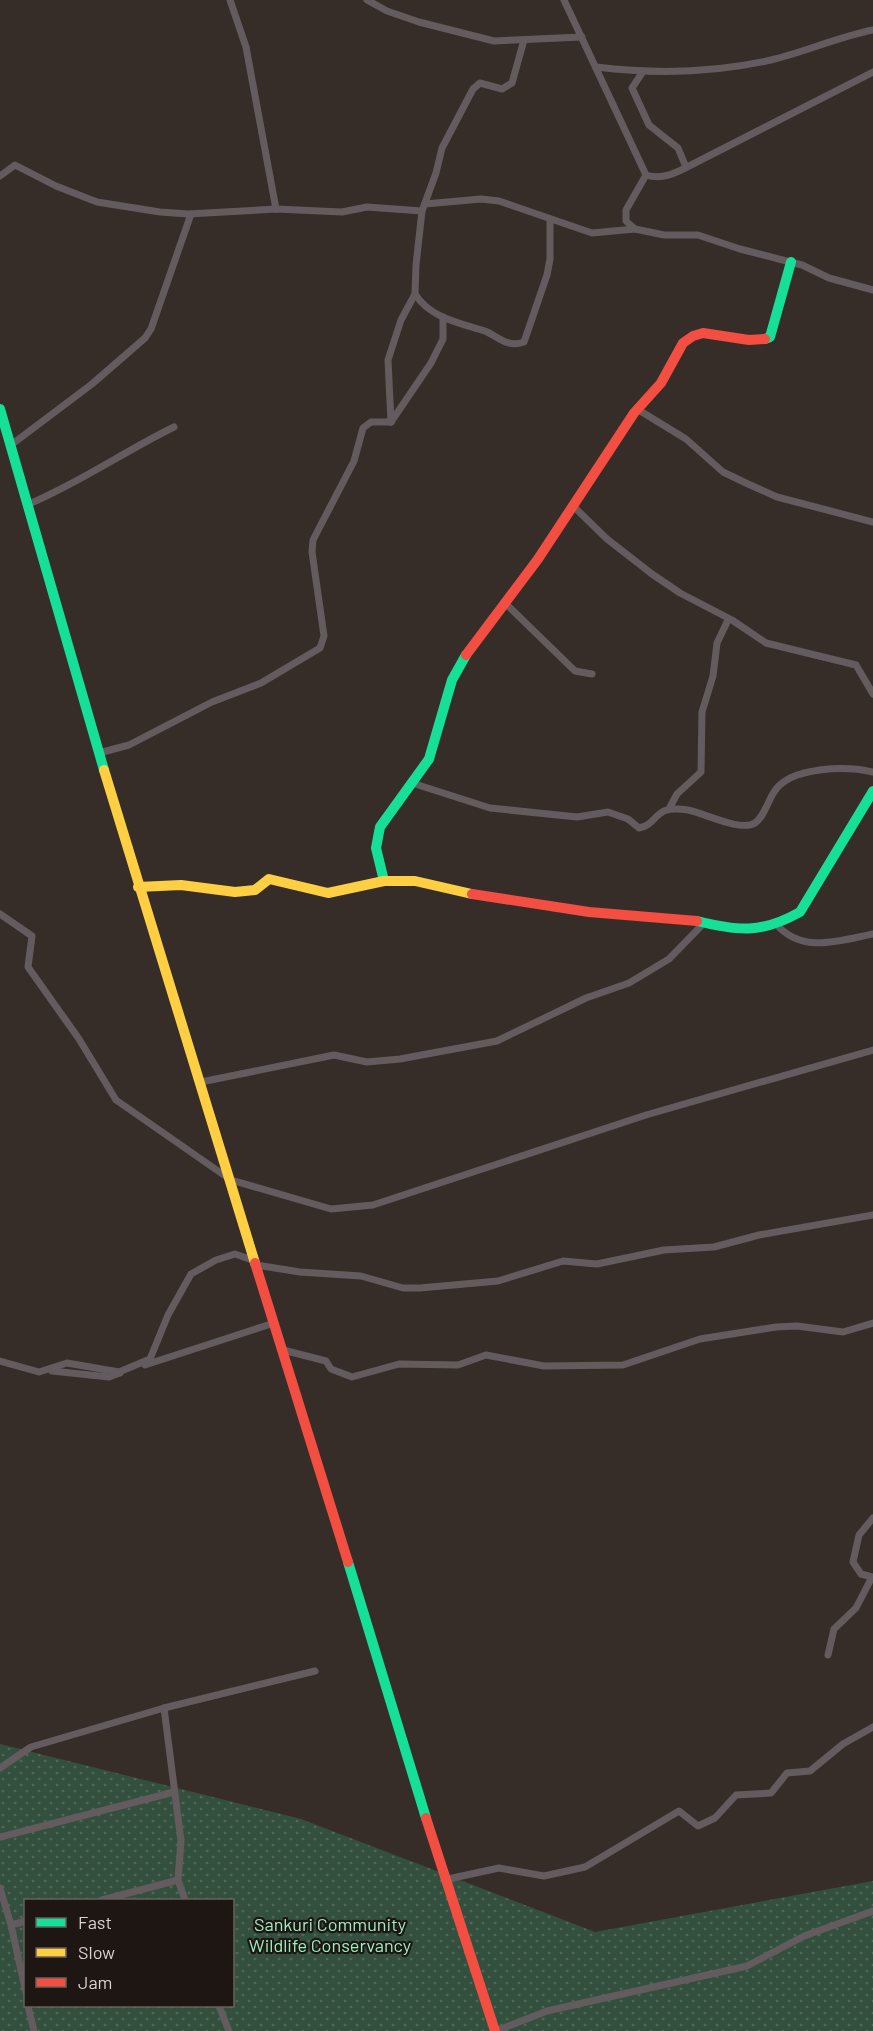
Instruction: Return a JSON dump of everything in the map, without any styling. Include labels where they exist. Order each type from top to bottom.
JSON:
[{"type":"street","points":[[230,0],[246,47],[276,209]]},
{"type":"street","points":[[368,0],[395,14],[442,29],[494,41],[582,37]]},
{"type":"street","points":[[564,0],[646,175]]},
{"type":"street","points":[[596,68],[642,73],[717,68],[771,60],[846,35],[873,30]]},
{"type":"street","points":[[391,422],[388,360],[400,320],[415,294],[423,208],[436,174],[442,148],[473,89],[480,83],[502,89],[512,83],[524,40]]},
{"type":"street","points":[[646,175],[662,178],[873,72]]},
{"type":"street","points":[[642,73],[632,88],[649,125],[678,148],[686,167]]},
{"type":"street","points":[[0,176],[15,165],[56,186],[98,202],[160,212],[190,214],[276,209],[342,212],[367,207],[423,208],[482,200],[499,201],[592,233],[635,229],[664,235],[698,235],[791,262],[829,278],[873,290]]},
{"type":"street","points":[[635,229],[626,221],[625,215],[646,175]]},
{"type":"street","points":[[11,445],[92,384],[145,338],[152,329],[190,214]]},
{"type":"street","points":[[415,294],[430,309],[443,317],[486,332],[506,343],[524,342],[545,283],[550,259],[550,220]]},
{"type":"street","points":[[384,881],[376,852],[377,834],[389,810],[423,770],[433,749],[442,704],[458,668],[504,602],[543,552],[637,409],[662,381],[682,344],[693,335],[705,333],[755,340],[770,337],[779,312],[791,262]]},
{"type":"street","points":[[391,422],[431,363],[442,339],[443,317]]},
{"type":"street","points":[[0,409],[138,887],[362,1605],[392,1713],[448,1879],[495,2031],[547,2011],[747,1966],[804,1936],[873,1911]]},
{"type":"street","points":[[637,409],[686,439],[723,472],[748,484],[777,497],[873,522]]},
{"type":"street","points":[[99,753],[129,745],[212,702],[271,678],[320,648],[324,636],[313,540],[354,461],[363,428],[371,422],[391,422]]},
{"type":"street","points":[[29,504],[53,494],[120,454],[174,427]]},
{"type":"street","points":[[572,505],[632,560],[680,593],[776,647],[856,666],[873,694]]},
{"type":"street","points":[[504,602],[575,671],[592,674]]},
{"type":"street","points":[[669,809],[677,794],[701,772],[702,711],[713,676],[717,643],[728,620]]},
{"type":"street","points":[[412,783],[490,808],[587,817],[608,812],[628,819],[639,828],[661,811],[669,809],[686,810],[735,825],[747,825],[759,818],[774,791],[786,780],[829,769],[849,768],[873,772]]},
{"type":"street","points":[[138,887],[181,885],[235,892],[255,890],[269,879],[328,893],[384,881],[423,882],[463,893],[567,909],[675,916],[743,930],[790,920],[800,912],[873,791]]},
{"type":"street","points":[[0,914],[32,936],[28,967],[79,1039],[116,1100],[231,1180],[331,1209],[373,1205],[646,1115],[873,1050]]},
{"type":"street","points":[[201,1083],[334,1055],[367,1062],[400,1059],[497,1041],[586,998],[629,983],[669,959],[704,923]]},
{"type":"street","points":[[776,924],[786,936],[810,943],[873,934]]},
{"type":"street","points":[[49,1370],[67,1364],[118,1372],[150,1359],[168,1315],[191,1274],[216,1260],[235,1254],[256,1263],[300,1272],[361,1276],[403,1288],[420,1288],[498,1281],[563,1261],[613,1262],[663,1250],[714,1247],[759,1235],[873,1215]]},
{"type":"street","points":[[0,1361],[27,1370],[49,1370],[109,1377],[274,1323]]},
{"type":"street","points":[[283,1350],[326,1361],[331,1369],[352,1377],[399,1364],[458,1365],[486,1355],[565,1367],[623,1365],[687,1342],[776,1327],[797,1326],[843,1332],[873,1323]]},
{"type":"street","points":[[828,1655],[834,1629],[856,1608],[872,1577],[861,1574],[853,1562],[859,1535],[873,1518]]},
{"type":"street","points":[[0,1768],[31,1747],[164,1708],[315,1671]]},
{"type":"street","points":[[164,1708],[181,1841],[178,1880],[184,1899]]},
{"type":"street","points":[[448,1879],[499,1868],[544,1876],[585,1866],[678,1810],[698,1826],[715,1818],[736,1795],[771,1793],[787,1773],[810,1771],[843,1744],[873,1727]]},
{"type":"street","points":[[0,1837],[174,1792]]},
{"type":"street","points":[[106,1899],[178,1880]]},
{"type":"street","points":[[0,1888],[24,1984]]},
{"type":"street","points":[[10,1925],[24,1922]]},
{"type":"street","points":[[28,2007],[34,2031]]},
{"type":"street","points":[[219,2007],[229,2031]]},
{"type":"green space","name":"Sankuri Community Wildlife Conservancy","points":[[0,1744],[301,1819],[595,1932],[873,1881],[873,2031],[0,2031]]},
{"type":"traffic: fast","points":[[765,339],[770,337],[791,262]]},
{"type":"traffic: fast","points":[[0,409],[104,770]]},
{"type":"traffic: fast","points":[[384,881],[376,848],[380,827],[429,759],[452,680],[466,655]]},
{"type":"traffic: fast","points":[[697,921],[725,927],[761,927],[800,912],[873,791]]},
{"type":"traffic: fast","points":[[348,1562],[426,1818]]},
{"type":"traffic: slow","points":[[104,770],[255,1263]]},
{"type":"traffic: slow","points":[[138,887],[181,885],[235,892],[255,890],[269,879],[328,893],[384,881],[415,881],[472,894]]},
{"type":"traffic: jam","points":[[466,655],[538,559],[634,413],[661,383],[683,343],[703,333],[749,340],[765,339]]},
{"type":"traffic: jam","points":[[472,894],[589,912],[697,921]]},
{"type":"traffic: jam","points":[[255,1263],[348,1562]]},
{"type":"traffic: jam","points":[[426,1818],[495,2031]]}]
